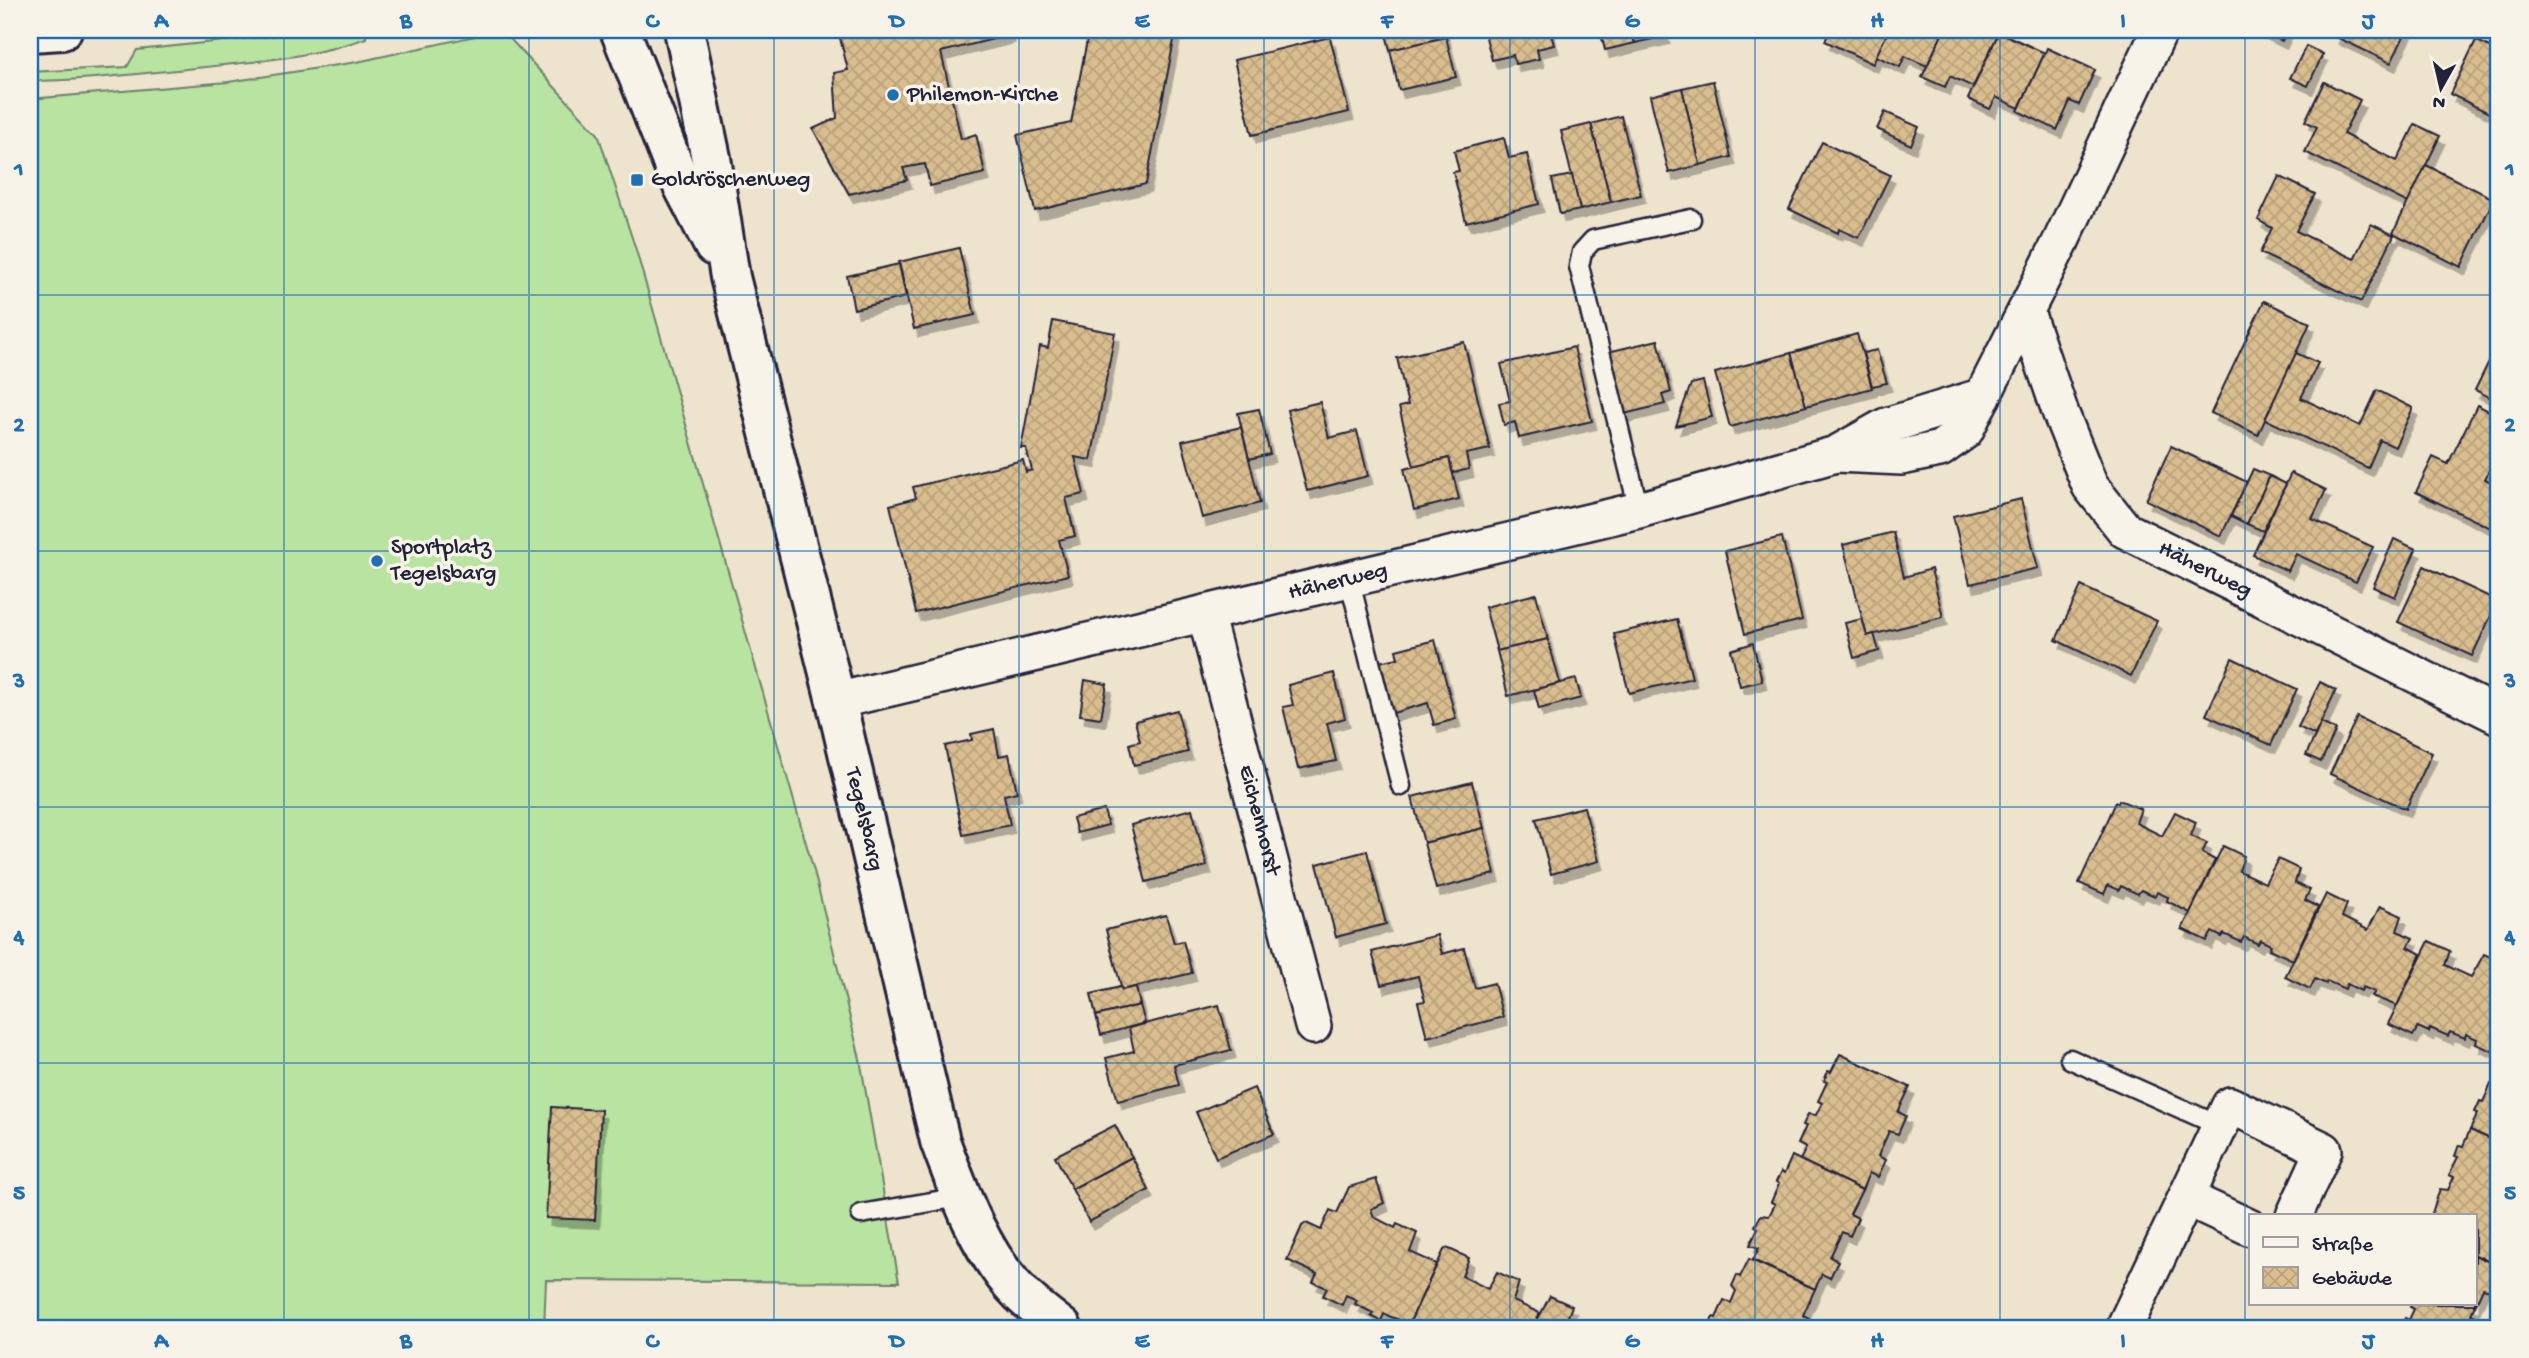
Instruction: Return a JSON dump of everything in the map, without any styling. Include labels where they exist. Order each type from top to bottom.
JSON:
[{"type":"street","points":[[30,32],[62,30]]},
{"type":"street","name":"Tegelsbarg","points":[[620,30],[676,172],[730,277]]},
{"type":"street","name":"Tegelsbarg","points":[[684,30],[711,158],[730,277],[836,701],[936,1128],[960,1198],[987,1248],[1019,1293],[1062,1328]]},
{"type":"street","name":"Häherweg","points":[[836,701],[1639,510],[1836,454],[1902,457],[1940,449],[1965,431],[2026,312],[2160,30]]},
{"type":"street","name":"Häherweg","points":[[2026,312],[2061,414],[2090,486],[2126,530],[2499,716]]},
{"type":"street","name":"Eichenhorst","points":[[1205,612],[1313,1026]]},
{"type":"street","points":[[2124,1328],[2230,1105],[2325,1150],[2295,1214]]},
{"type":"street","points":[[2187,1198],[2249,1227]]},
{"type":"lane","points":[[1639,510],[1579,266],[1582,252],[1593,240],[1691,219]]},
{"type":"lane","points":[[1349,578],[1401,786]]},
{"type":"lane","points":[[2070,1059],[2220,1126]]},
{"type":"lane","points":[[861,1214],[960,1198]]},
{"type":"green space","name":"Sportplatz Tegelsbarg","points":[[502,30],[598,134],[636,250],[814,871],[860,1059],[899,1282],[546,1280],[544,1328],[30,1328],[30,99],[228,82],[357,62]]},
{"type":"green space","points":[[318,31],[366,32],[366,38],[323,51],[277,59],[108,77],[30,81],[30,72],[127,67],[137,50]]},
{"type":"building","name":"Philemon-Kirche","points":[[838,30],[1009,30],[1010,35],[941,52],[961,139],[976,134],[985,173],[930,186],[925,164],[903,168],[907,180],[849,194],[813,129],[837,118],[834,73],[848,70]]},
{"type":"building","points":[[1089,30],[1176,30],[1146,184],[1035,211],[1017,135],[1071,123]]},
{"type":"building","points":[[1385,30],[1444,30],[1446,37],[1390,50]]},
{"type":"building","points":[[1484,30],[1550,30],[1554,45],[1537,49],[1539,59],[1515,64],[1513,55],[1492,60]]},
{"type":"building","points":[[1600,30],[1631,30],[1635,43],[1605,50]]},
{"type":"building","points":[[1631,30],[1663,30],[1665,36],[1635,43]]},
{"type":"building","points":[[1830,30],[1889,30],[1873,64],[1825,41]]},
{"type":"building","points":[[1889,30],[1944,30],[1927,66],[1905,56],[1900,67],[1876,56]]},
{"type":"building","points":[[1944,30],[1999,32],[1973,87],[1950,76],[1945,87],[1922,77]]},
{"type":"building","points":[[2260,30],[2287,30],[2282,41]]},
{"type":"building","points":[[2337,30],[2407,30],[2391,63],[2334,36]]},
{"type":"building","points":[[1999,32],[2045,53],[2019,108],[1996,97],[1990,109],[1968,99]]},
{"type":"building","points":[[1330,37],[1349,112],[1252,135],[1234,60]]},
{"type":"building","points":[[1446,37],[1456,77],[1399,90],[1390,50]]},
{"type":"building","points":[[2476,40],[2499,52],[2499,118],[2450,94]]},
{"type":"building","points":[[2306,46],[2323,54],[2308,86],[2290,78]]},
{"type":"building","points":[[2047,48],[2095,70],[2079,105],[2070,101],[2057,130],[2018,111]]},
{"type":"building","points":[[1713,81],[1731,157],[1700,165],[1682,88]]},
{"type":"building","points":[[2324,82],[2360,100],[2343,134],[2397,161],[2415,124],[2440,136],[2408,203],[2305,152],[2317,127],[2305,121]]},
{"type":"building","points":[[1682,88],[1700,165],[1669,173],[1650,96]]},
{"type":"building","points":[[1885,112],[1919,127],[1911,145],[1877,129]]},
{"type":"building","points":[[1621,116],[1641,195],[1611,202],[1591,124]]},
{"type":"building","points":[[1591,124],[1611,202],[1580,210],[1561,131]]},
{"type":"building","points":[[1504,138],[1509,158],[1527,154],[1539,204],[1466,222],[1453,172],[1459,171],[1454,151]]},
{"type":"building","points":[[1822,142],[1890,175],[1859,238],[1839,229],[1838,233],[1789,209]]},
{"type":"building","points":[[2426,165],[2494,199],[2461,267],[2393,233]]},
{"type":"building","points":[[1572,175],[1580,210],[1560,214],[1552,179]]},
{"type":"building","points":[[2279,176],[2315,194],[2296,231],[2354,259],[2371,224],[2394,235],[2361,302],[2260,253],[2272,228],[2258,220]]},
{"type":"building","points":[[959,248],[975,315],[914,329],[899,262]]},
{"type":"building","points":[[899,264],[906,297],[854,309],[847,276]]},
{"type":"building","points":[[2264,301],[2310,323],[2258,435],[2211,413]]},
{"type":"building","points":[[1053,321],[1115,333],[1091,460],[1075,457],[1084,494],[1066,498],[1075,536],[1059,540],[1068,575],[916,613],[890,505],[916,498],[913,487],[1023,460],[1026,472],[1032,470],[1026,448],[1021,448],[1040,346],[1048,348]]},
{"type":"building","points":[[1857,334],[1872,388],[1806,406],[1791,353]]},
{"type":"building","points":[[1658,340],[1671,392],[1662,395],[1665,404],[1624,414],[1608,352]]},
{"type":"building","points":[[1464,342],[1490,449],[1466,454],[1469,469],[1453,473],[1449,458],[1414,467],[1399,407],[1408,405],[1397,358]]},
{"type":"building","points":[[1574,347],[1592,421],[1519,438],[1515,422],[1504,425],[1499,403],[1510,401],[1501,364]]},
{"type":"building","points":[[1877,350],[1887,383],[1872,386],[1863,353]]},
{"type":"building","points":[[1791,353],[1806,406],[1730,427],[1715,373]]},
{"type":"building","points":[[2296,353],[2318,363],[2301,398],[2360,426],[2377,390],[2413,408],[2395,447],[2380,440],[2368,468],[2265,419]]},
{"type":"building","points":[[2493,353],[2499,356],[2499,402],[2475,390]]},
{"type":"building","points":[[1703,381],[1712,417],[1676,426],[1691,384]]},
{"type":"building","points":[[1320,402],[1329,438],[1357,431],[1368,476],[1307,491],[1287,410]]},
{"type":"building","points":[[2477,405],[2499,416],[2499,449],[2485,479],[2499,486],[2499,532],[2416,492],[2433,457],[2448,464]]},
{"type":"building","points":[[1259,409],[1270,454],[1249,459],[1238,413]]},
{"type":"building","points":[[1241,427],[1260,503],[1202,518],[1182,441]]},
{"type":"building","points":[[2171,446],[2247,482],[2221,536],[2146,500]]},
{"type":"building","points":[[1449,458],[1459,499],[1414,510],[1404,469]]},
{"type":"building","points":[[2253,469],[2270,476],[2247,524],[2231,516]]},
{"type":"building","points":[[2291,473],[2326,490],[2312,519],[2373,547],[2356,582],[2296,554],[2288,571],[2253,555]]},
{"type":"building","points":[[2270,476],[2286,484],[2263,531],[2247,524]]},
{"type":"building","points":[[2021,499],[2038,568],[1970,584],[1953,516]]},
{"type":"building","points":[[1893,532],[1904,577],[1931,569],[1943,617],[1867,636],[1843,545]]},
{"type":"building","points":[[1782,537],[1802,620],[1745,634],[1725,551]]},
{"type":"building","points":[[2394,539],[2416,549],[2395,597],[2373,587]]},
{"type":"building","points":[[2424,566],[2498,601],[2472,656],[2398,622]]},
{"type":"building","points":[[2081,586],[2157,621],[2131,676],[2056,640]]},
{"type":"building","points":[[1536,594],[1548,639],[1497,651],[1485,607]]},
{"type":"building","points":[[1677,619],[1692,678],[1629,693],[1614,634]]},
{"type":"building","points":[[1862,619],[1867,636],[1874,634],[1879,651],[1854,658],[1845,623]]},
{"type":"building","points":[[1548,639],[1560,683],[1508,696],[1497,651]]},
{"type":"building","points":[[1435,640],[1456,719],[1434,725],[1428,703],[1393,713],[1379,662],[1398,658],[1396,650]]},
{"type":"building","points":[[1753,643],[1762,681],[1740,686],[1731,650]]},
{"type":"building","points":[[2232,658],[2297,689],[2271,745],[2206,715]]},
{"type":"building","points":[[1334,673],[1345,718],[1327,723],[1336,761],[1298,769],[1283,707],[1293,705],[1288,685]]},
{"type":"building","points":[[1576,679],[1581,698],[1539,709],[1534,690]]},
{"type":"building","points":[[1085,680],[1107,684],[1101,718],[1080,715]]},
{"type":"building","points":[[2320,682],[2336,690],[2315,735],[2298,727]]},
{"type":"building","points":[[1177,710],[1188,752],[1134,765],[1129,744],[1140,741],[1135,721]]},
{"type":"building","points":[[2357,717],[2432,753],[2406,809],[2330,774]]},
{"type":"building","points":[[2321,723],[2336,730],[2321,762],[2306,755]]},
{"type":"building","points":[[994,729],[999,756],[1009,754],[1017,792],[1004,795],[1010,825],[963,835],[945,746],[972,740],[971,734]]},
{"type":"building","points":[[1472,782],[1484,828],[1424,843],[1412,797]]},
{"type":"building","points":[[2119,800],[2141,809],[2136,823],[2162,836],[2175,812],[2196,822],[2191,836],[2207,843],[2202,853],[2215,860],[2190,913],[2167,901],[2168,897],[2157,892],[2155,896],[2141,890],[2138,894],[2121,886],[2119,890],[2108,885],[2104,894],[2079,883]]},
{"type":"building","points":[[1584,807],[1599,861],[1551,874],[1536,819]]},
{"type":"building","points":[[1192,809],[1207,866],[1146,882],[1131,825]]},
{"type":"building","points":[[1104,810],[1108,825],[1077,833],[1073,818]]},
{"type":"building","points":[[1484,828],[1495,874],[1436,889],[1424,843]]},
{"type":"building","points":[[2223,846],[2244,856],[2239,871],[2265,883],[2278,859],[2299,869],[2295,883],[2310,890],[2305,900],[2318,907],[2293,960],[2269,949],[2271,945],[2260,940],[2258,944],[2244,937],[2241,942],[2212,932],[2207,941],[2182,929]]},
{"type":"building","points":[[1367,851],[1386,924],[1336,937],[1317,864]]},
{"type":"building","points":[[2326,894],[2347,904],[2342,917],[2368,930],[2380,906],[2402,916],[2397,931],[2413,938],[2408,947],[2421,954],[2397,1006],[2372,996],[2375,992],[2363,987],[2361,991],[2347,984],[2345,989],[2315,979],[2310,989],[2285,977]]},
{"type":"building","points":[[1166,915],[1174,943],[1183,941],[1192,973],[1122,990],[1106,930]]},
{"type":"building","points":[[1437,935],[1442,954],[1464,948],[1475,988],[1494,983],[1503,1017],[1427,1037],[1418,1002],[1425,1001],[1418,976],[1381,985],[1372,952]]},
{"type":"building","points":[[2429,941],[2450,951],[2445,965],[2471,977],[2484,954],[2499,961],[2499,1054],[2476,1044],[2477,1039],[2466,1034],[2465,1038],[2450,1032],[2448,1036],[2430,1028],[2429,1032],[2418,1027],[2413,1036],[2388,1024]]},
{"type":"building","points":[[1120,987],[1122,990],[1136,987],[1140,1005],[1096,1016],[1091,994]]},
{"type":"building","points":[[1140,1005],[1145,1023],[1101,1035],[1096,1016]]},
{"type":"building","points":[[1219,1005],[1231,1050],[1174,1065],[1179,1085],[1118,1101],[1106,1058],[1134,1051],[1129,1028]]},
{"type":"building","points":[[1840,1054],[1910,1087],[1898,1112],[1906,1116],[1898,1134],[1889,1131],[1878,1156],[1886,1160],[1878,1177],[1869,1173],[1862,1190],[1800,1160],[1806,1148],[1798,1144],[1806,1126],[1803,1125],[1808,1114],[1816,1115],[1822,1103],[1818,1101],[1827,1082],[1824,1081]]},
{"type":"building","points":[[2499,1083],[2499,1143],[2470,1130],[2480,1101],[2483,1102],[2491,1084],[2497,1087]]},
{"type":"building","points":[[1254,1088],[1274,1134],[1216,1158],[1196,1112]]},
{"type":"building","points":[[552,1107],[601,1110],[595,1220],[546,1218]]},
{"type":"building","points":[[1115,1125],[1132,1157],[1072,1189],[1055,1156]]},
{"type":"building","points":[[2470,1130],[2499,1143],[2499,1252],[2494,1264],[2476,1255],[2476,1214],[2432,1214],[2440,1189],[2448,1190],[2454,1177],[2449,1175],[2458,1157],[2455,1156],[2459,1145],[2463,1146]]},
{"type":"building","points":[[1792,1156],[1862,1190],[1850,1214],[1858,1218],[1850,1236],[1842,1232],[1830,1257],[1838,1261],[1830,1278],[1822,1274],[1815,1289],[1753,1260],[1759,1248],[1750,1245],[1761,1215],[1769,1216],[1775,1204],[1771,1202],[1779,1184],[1776,1182],[1781,1172],[1784,1174]]},
{"type":"building","points":[[1132,1157],[1149,1190],[1089,1222],[1072,1189]]},
{"type":"building","points":[[1376,1179],[1384,1203],[1371,1209],[1374,1217],[1395,1228],[1397,1224],[1417,1233],[1410,1252],[1437,1264],[1409,1324],[1384,1314],[1381,1321],[1371,1316],[1373,1313],[1355,1304],[1357,1300],[1346,1295],[1342,1305],[1323,1296],[1327,1288],[1313,1282],[1317,1274],[1287,1260],[1302,1226],[1306,1223],[1321,1230],[1330,1210],[1337,1213],[1349,1187]]},
{"type":"building","points":[[1447,1248],[1469,1258],[1462,1276],[1488,1289],[1497,1272],[1519,1282],[1513,1301],[1540,1313],[1533,1328],[1407,1328]]},
{"type":"building","points":[[2476,1256],[2499,1267],[2497,1292],[2483,1288],[2476,1303]]},
{"type":"building","points":[[1749,1259],[1815,1289],[1803,1315],[1809,1318],[1804,1328],[1708,1327],[1713,1317],[1716,1318],[1724,1300],[1731,1303],[1736,1291],[1732,1286]]},
{"type":"building","points":[[1550,1296],[1572,1306],[1565,1324],[1573,1328],[1533,1328]]},
{"type":"building","points":[[2475,1306],[2471,1314],[2491,1324],[2493,1328],[2400,1328],[2405,1318],[2409,1320],[2414,1309],[2410,1307]]},
{"type":"place","name":"Philemon-Kirche","points":[[893,95]]},
{"type":"place","name":"Goldröschenweg","points":[[637,180]]},
{"type":"place","name":"Sportplatz Tegelsbarg","points":[[377,561]]}]
